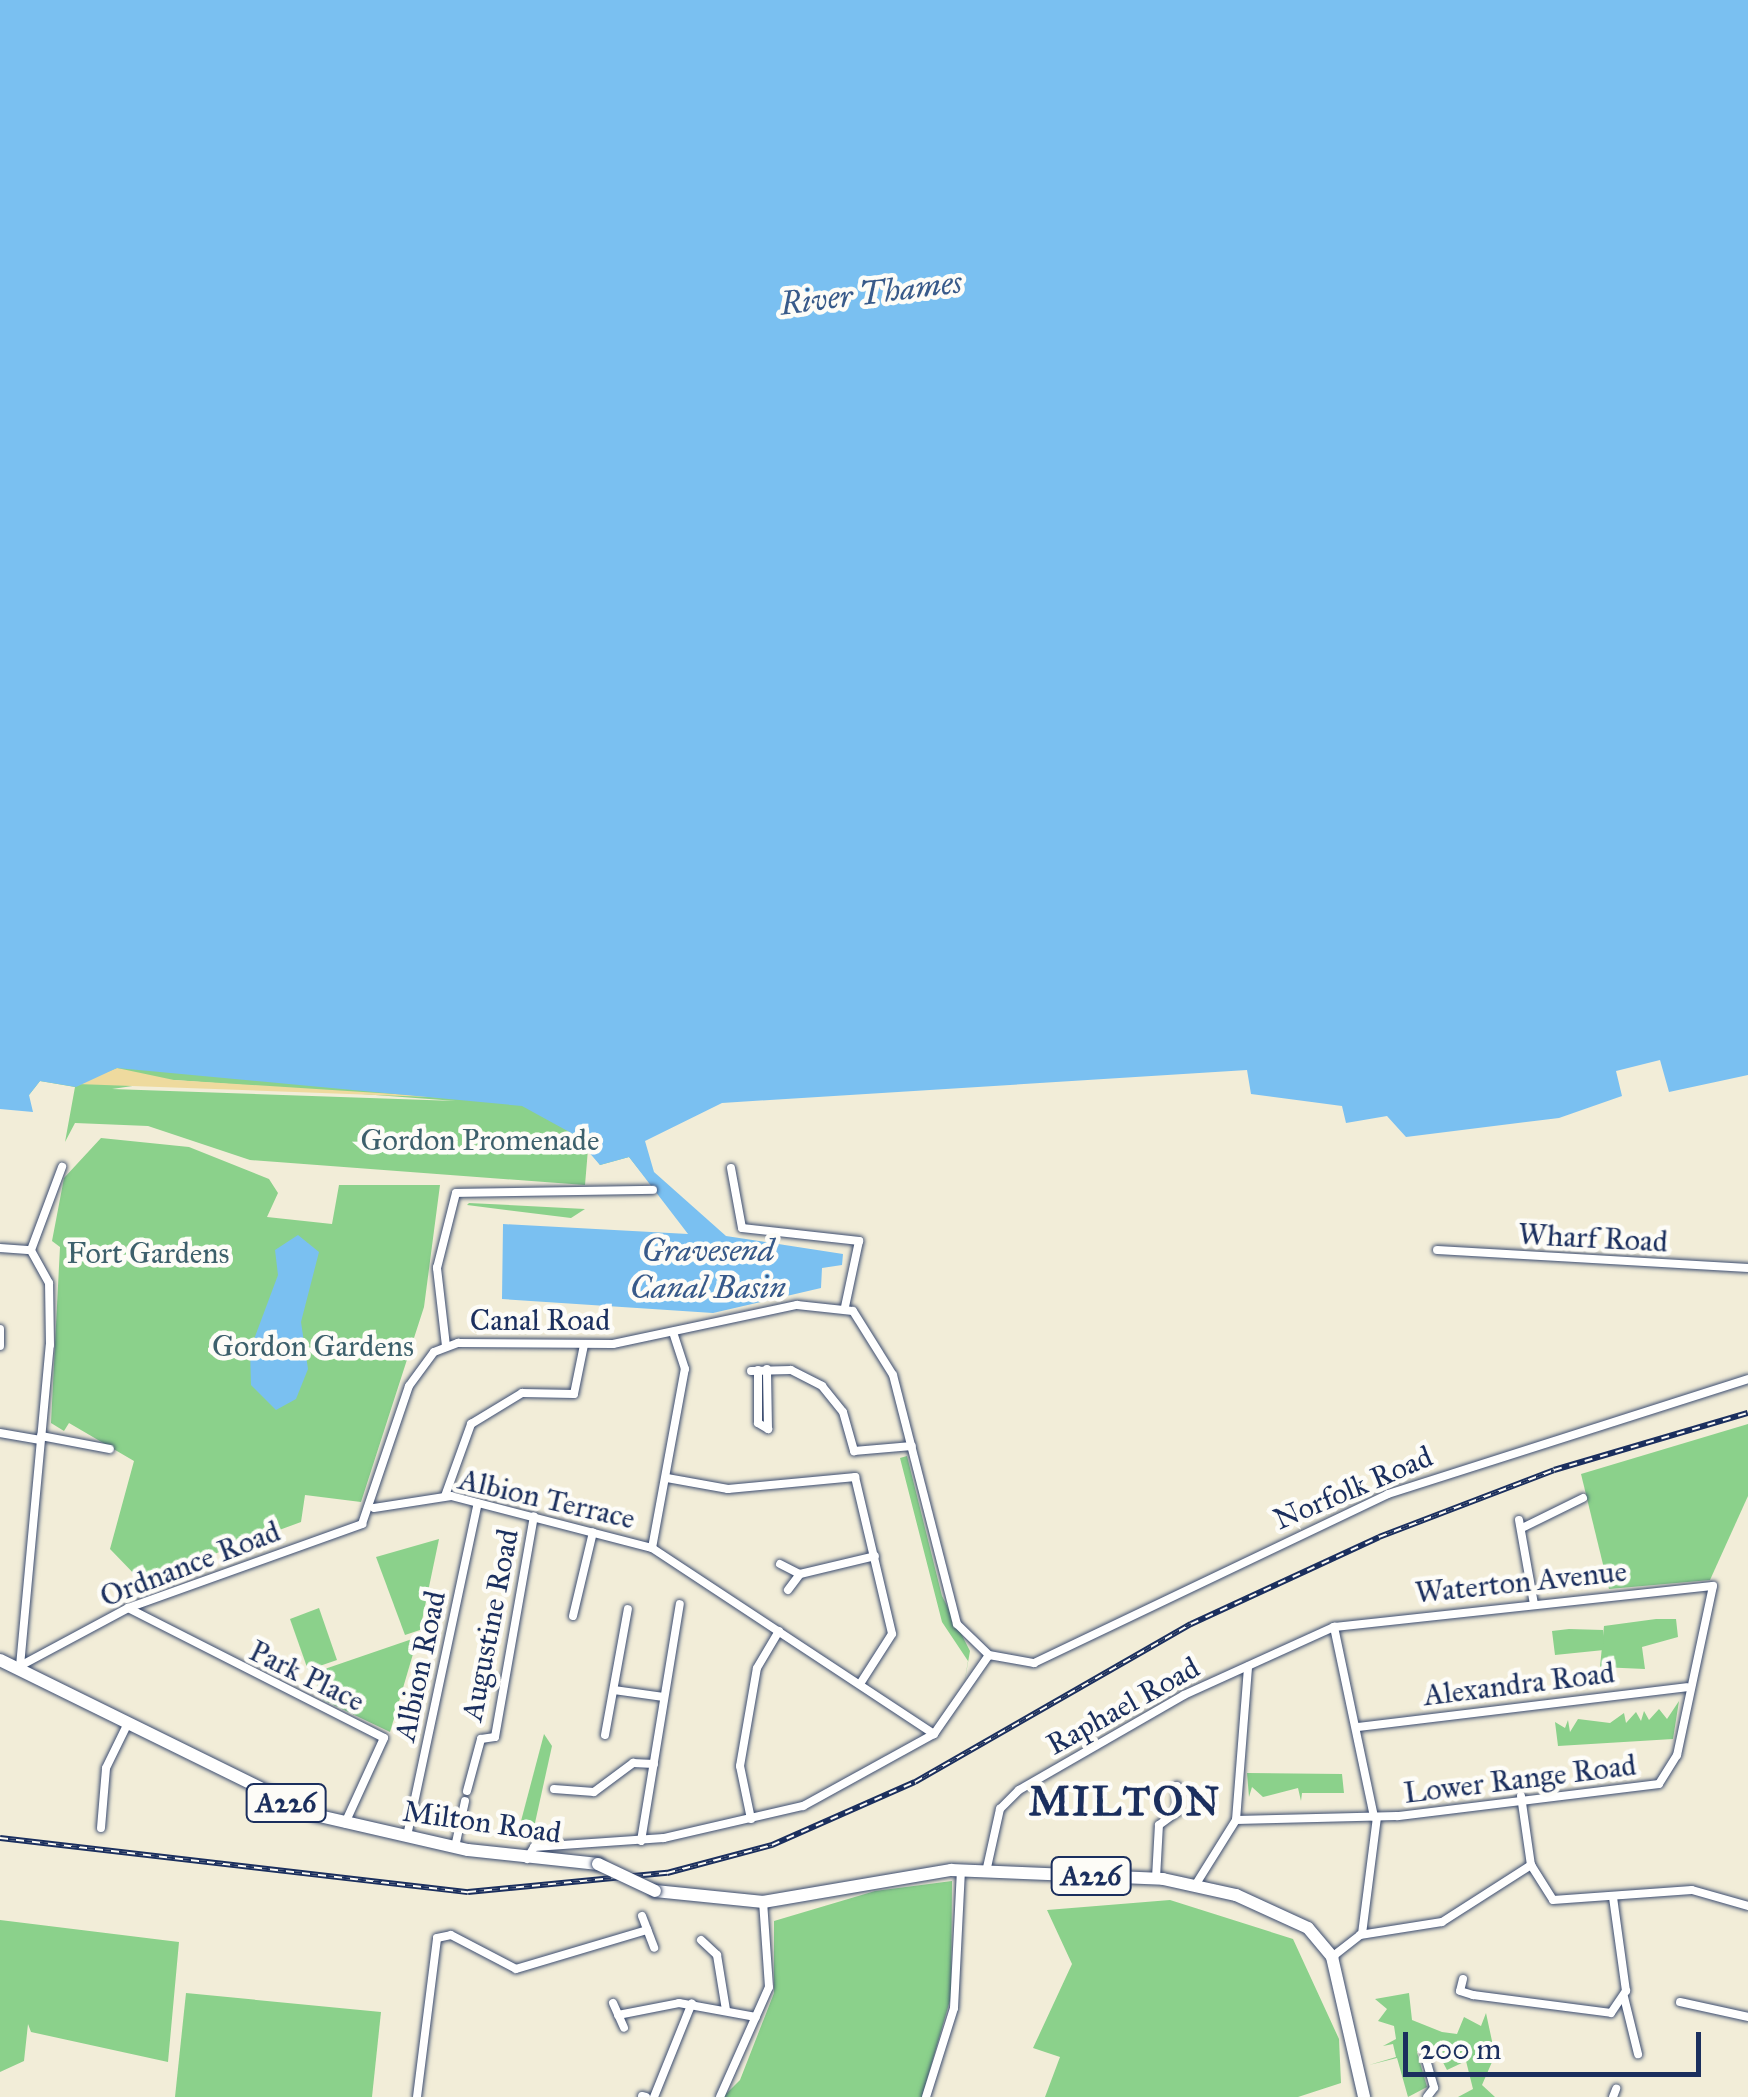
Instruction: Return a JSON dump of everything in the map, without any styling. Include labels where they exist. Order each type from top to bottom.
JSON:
[{"type":"main road","name":"Milton Road","points":[[0,1660],[20,1666],[128,1723],[344,1824],[407,1838],[527,1858],[598,1864],[655,1891],[763,1902],[961,1870],[986,1872]]},
{"type":"main road","name":"A226","points":[[986,1872],[1196,1884],[1278,1910],[1332,1957]]},
{"type":"main road","points":[[1332,1957],[1364,2097]]},
{"type":"street","points":[[20,1666],[49,1283],[31,1250],[62,1167]]},
{"type":"street","points":[[527,1858],[534,1847],[641,1842],[806,1804],[934,1734],[990,1655],[949,1603],[912,1446],[883,1349],[845,1307],[859,1241],[742,1228],[730,1168]]},
{"type":"street","points":[[446,1346],[437,1268],[456,1193],[654,1190]]},
{"type":"street","points":[[0,1248],[31,1250]]},
{"type":"street","name":"Wharf Road","points":[[1437,1250],[1748,1268]]},
{"type":"street","name":"Canal Road","points":[[374,1508],[409,1386],[446,1346],[584,1345],[673,1332],[798,1305],[845,1307]]},
{"type":"street","points":[[0,1329],[0,1346]]},
{"type":"street","points":[[673,1332],[686,1367],[652,1548],[934,1734]]},
{"type":"street","points":[[445,1496],[471,1424],[522,1393],[574,1394],[584,1345]]},
{"type":"street","points":[[759,1370],[826,1389],[843,1412],[852,1450],[912,1446]]},
{"type":"street","points":[[759,1370],[768,1429],[758,1423],[759,1370]]},
{"type":"street","name":"Norfolk Road","points":[[990,1655],[1034,1663],[1061,1654],[1388,1494],[1748,1379]]},
{"type":"street","points":[[0,1433],[110,1449]]},
{"type":"street","points":[[667,1478],[728,1489],[855,1477],[892,1634],[860,1684]]},
{"type":"street","name":"Albion Terrace","points":[[374,1508],[445,1496],[652,1548]]},
{"type":"street","points":[[1534,1604],[1520,1524],[1583,1498]]},
{"type":"street","name":"Albion Road","points":[[407,1838],[478,1503]]},
{"type":"street","name":"Ordnance Road","points":[[20,1666],[128,1608],[351,1529],[374,1508]]},
{"type":"street","name":"Augustine Road","points":[[467,1790],[481,1739],[495,1737],[534,1516]]},
{"type":"street","points":[[573,1616],[593,1532]]},
{"type":"street","points":[[788,1590],[800,1574],[875,1556]]},
{"type":"street","points":[[780,1564],[800,1574]]},
{"type":"street","name":"Waterton Avenue","points":[[1334,1627],[1713,1586],[1687,1688]]},
{"type":"street","points":[[641,1842],[680,1604]]},
{"type":"street","points":[[576,1606],[590,1609]]},
{"type":"street","name":"Park Place","points":[[128,1608],[144,1623],[384,1738],[344,1824]]},
{"type":"street","points":[[605,1736],[628,1609]]},
{"type":"street","points":[[1334,1627],[1376,1817],[1362,1934]]},
{"type":"street","name":"Raphael Road","points":[[986,1872],[1010,1796],[1248,1666],[1334,1627]]},
{"type":"street","points":[[751,1819],[740,1764],[758,1668],[780,1631]]},
{"type":"street","points":[[1196,1884],[1236,1820],[1248,1666]]},
{"type":"street","name":"Alexandra Road","points":[[1358,1727],[1687,1688]]},
{"type":"street","name":"Lower Range Road","points":[[1236,1820],[1376,1817],[1522,1796],[1652,1786],[1669,1776],[1687,1688]]},
{"type":"street","points":[[614,1690],[664,1697]]},
{"type":"street","points":[[101,1828],[106,1768],[128,1723]]},
{"type":"street","points":[[554,1788],[594,1792],[632,1763],[654,1764]]},
{"type":"street","points":[[1156,1879],[1159,1825],[1177,1812],[1177,1786]]},
{"type":"street","points":[[1522,1796],[1531,1865],[1553,1900],[1692,1890],[1748,1906]]},
{"type":"street","points":[[455,1848],[465,1801]]},
{"type":"street","points":[[1332,1957],[1362,1934],[1438,1924],[1531,1865]]},
{"type":"street","points":[[926,2097],[954,2008],[961,1870]]},
{"type":"street","points":[[1613,1897],[1624,1997],[1638,2054]]},
{"type":"street","points":[[720,2097],[769,1987],[763,1902]]},
{"type":"street","points":[[642,1916],[654,1948]]},
{"type":"street","points":[[418,2097],[437,1938],[452,1935],[516,1969],[647,1930]]},
{"type":"street","points":[[701,1940],[717,1956],[726,2010]]},
{"type":"street","points":[[1463,1979],[1467,1994],[1593,2016],[1611,2013],[1624,1997]]},
{"type":"street","points":[[1680,2002],[1748,2017]]},
{"type":"street","points":[[613,2003],[624,2028]]},
{"type":"street","points":[[618,2015],[692,2003],[756,2017]]},
{"type":"street","points":[[647,2097],[692,2003]]},
{"type":"street","points":[[1425,2056],[1434,2088],[1426,2097]]},
{"type":"green space","name":"Gordon Promenade","points":[[230,964],[630,1156],[645,1177],[629,1157],[600,1165],[588,1149],[585,1185],[250,1160],[148,1126],[75,1123],[65,1142],[75,1087],[40,1081],[29,1095],[0,996]],"holes":[[[174,1080],[456,1101],[112,1089]]]},
{"type":"green space","name":"Gordon Gardens","points":[[101,1138],[189,1147],[269,1179],[278,1193],[267,1217],[332,1224],[339,1185],[440,1185],[424,1307],[361,1502],[305,1495],[301,1522],[141,1581],[110,1549],[134,1461],[69,1423],[64,1431],[51,1423],[60,1247],[52,1241],[64,1178]]},
{"type":"green space","points":[[469,1203],[585,1209],[571,1218]]},
{"type":"green space","points":[[1748,1424],[1748,1496],[1710,1580],[1609,1589],[1581,1474]]},
{"type":"green space","points":[[907,1456],[942,1596],[970,1651],[963,1691],[968,1661],[942,1622],[900,1458]]},
{"type":"green space","points":[[439,1539],[420,1630],[405,1635],[376,1557]]},
{"type":"green space","points":[[319,1608],[337,1660],[308,1670],[290,1619]]},
{"type":"green space","points":[[1676,1619],[1678,1637],[1642,1647],[1645,1669],[1600,1667],[1604,1626]]},
{"type":"green space","points":[[1603,1630],[1604,1650],[1555,1655],[1552,1631]]},
{"type":"green space","points":[[418,1637],[390,1732],[323,1700],[313,1673]]},
{"type":"green space","points":[[1679,1701],[1673,1739],[1558,1746],[1555,1722],[1565,1728],[1568,1720],[1570,1732],[1578,1719],[1610,1723],[1624,1713],[1626,1723],[1636,1712],[1641,1721],[1644,1711],[1649,1720],[1659,1709],[1667,1719]]},
{"type":"green space","points":[[544,1734],[552,1746],[531,1841],[516,1840]]},
{"type":"green space","points":[[1247,1773],[1342,1774],[1344,1793],[1302,1793],[1301,1801],[1298,1788],[1263,1797],[1252,1787],[1249,1797]]},
{"type":"green space","points":[[952,1881],[951,1997],[922,2097],[723,2097],[740,2080],[774,1993],[774,1921],[875,1891]]},
{"type":"green space","points":[[1170,1900],[1293,1939],[1339,2039],[1341,2083],[1298,2097],[1045,2097],[1060,2057],[1033,2048],[1072,1964],[1047,1910]]},
{"type":"green space","points":[[0,1920],[179,1942],[168,2062],[31,2032],[28,2024],[24,2061],[0,2072]]},
{"type":"green space","points":[[186,1993],[381,2012],[372,2097],[175,2097]]},
{"type":"green space","points":[[1409,1993],[1412,2020],[1442,2032],[1457,2034],[1464,2017],[1481,2026],[1486,2013],[1495,2055],[1482,2085],[1495,2097],[1458,2097],[1473,2089],[1466,2061],[1447,2070],[1435,2047],[1417,2052],[1427,2087],[1408,2097],[1397,2058],[1369,2065],[1396,2057],[1393,2044],[1383,2046],[1396,2039],[1394,2026],[1378,2021],[1387,2009],[1375,1999]]},
{"type":"sand","points":[[117,1068],[174,1080],[457,1098],[77,1084]]},
{"type":"water","points":[[0,0],[1748,0],[1748,1075],[1669,1092],[1660,1060],[1616,1071],[1622,1096],[1559,1118],[1406,1137],[1387,1116],[1346,1123],[1342,1106],[1251,1094],[1247,1070],[722,1103],[645,1141],[654,1172],[726,1236],[843,1254],[842,1265],[822,1268],[821,1288],[713,1313],[502,1299],[503,1224],[688,1234],[629,1157],[600,1165],[573,1134],[522,1106],[117,1068],[76,1087],[40,1081],[29,1095],[33,1112],[0,1109]]},
{"type":"water","points":[[298,1235],[319,1252],[301,1322],[308,1369],[296,1399],[276,1410],[251,1385],[250,1350],[278,1275],[275,1250]]},
{"type":"railway","points":[[0,1838],[468,1892],[667,1873],[772,1845],[915,1782],[1191,1624],[1379,1537],[1554,1470],[1748,1413]]},
{"type":"district","name":"MILTON","points":[[1125,1802]]},
{"type":"water label","name":"River Thames","points":[[871,294]]},
{"type":"water label","name":"Gravesend Canal Basin","points":[[708,1270]]},
{"type":"park label","name":"Fort Gardens","points":[[148,1253]]}]
